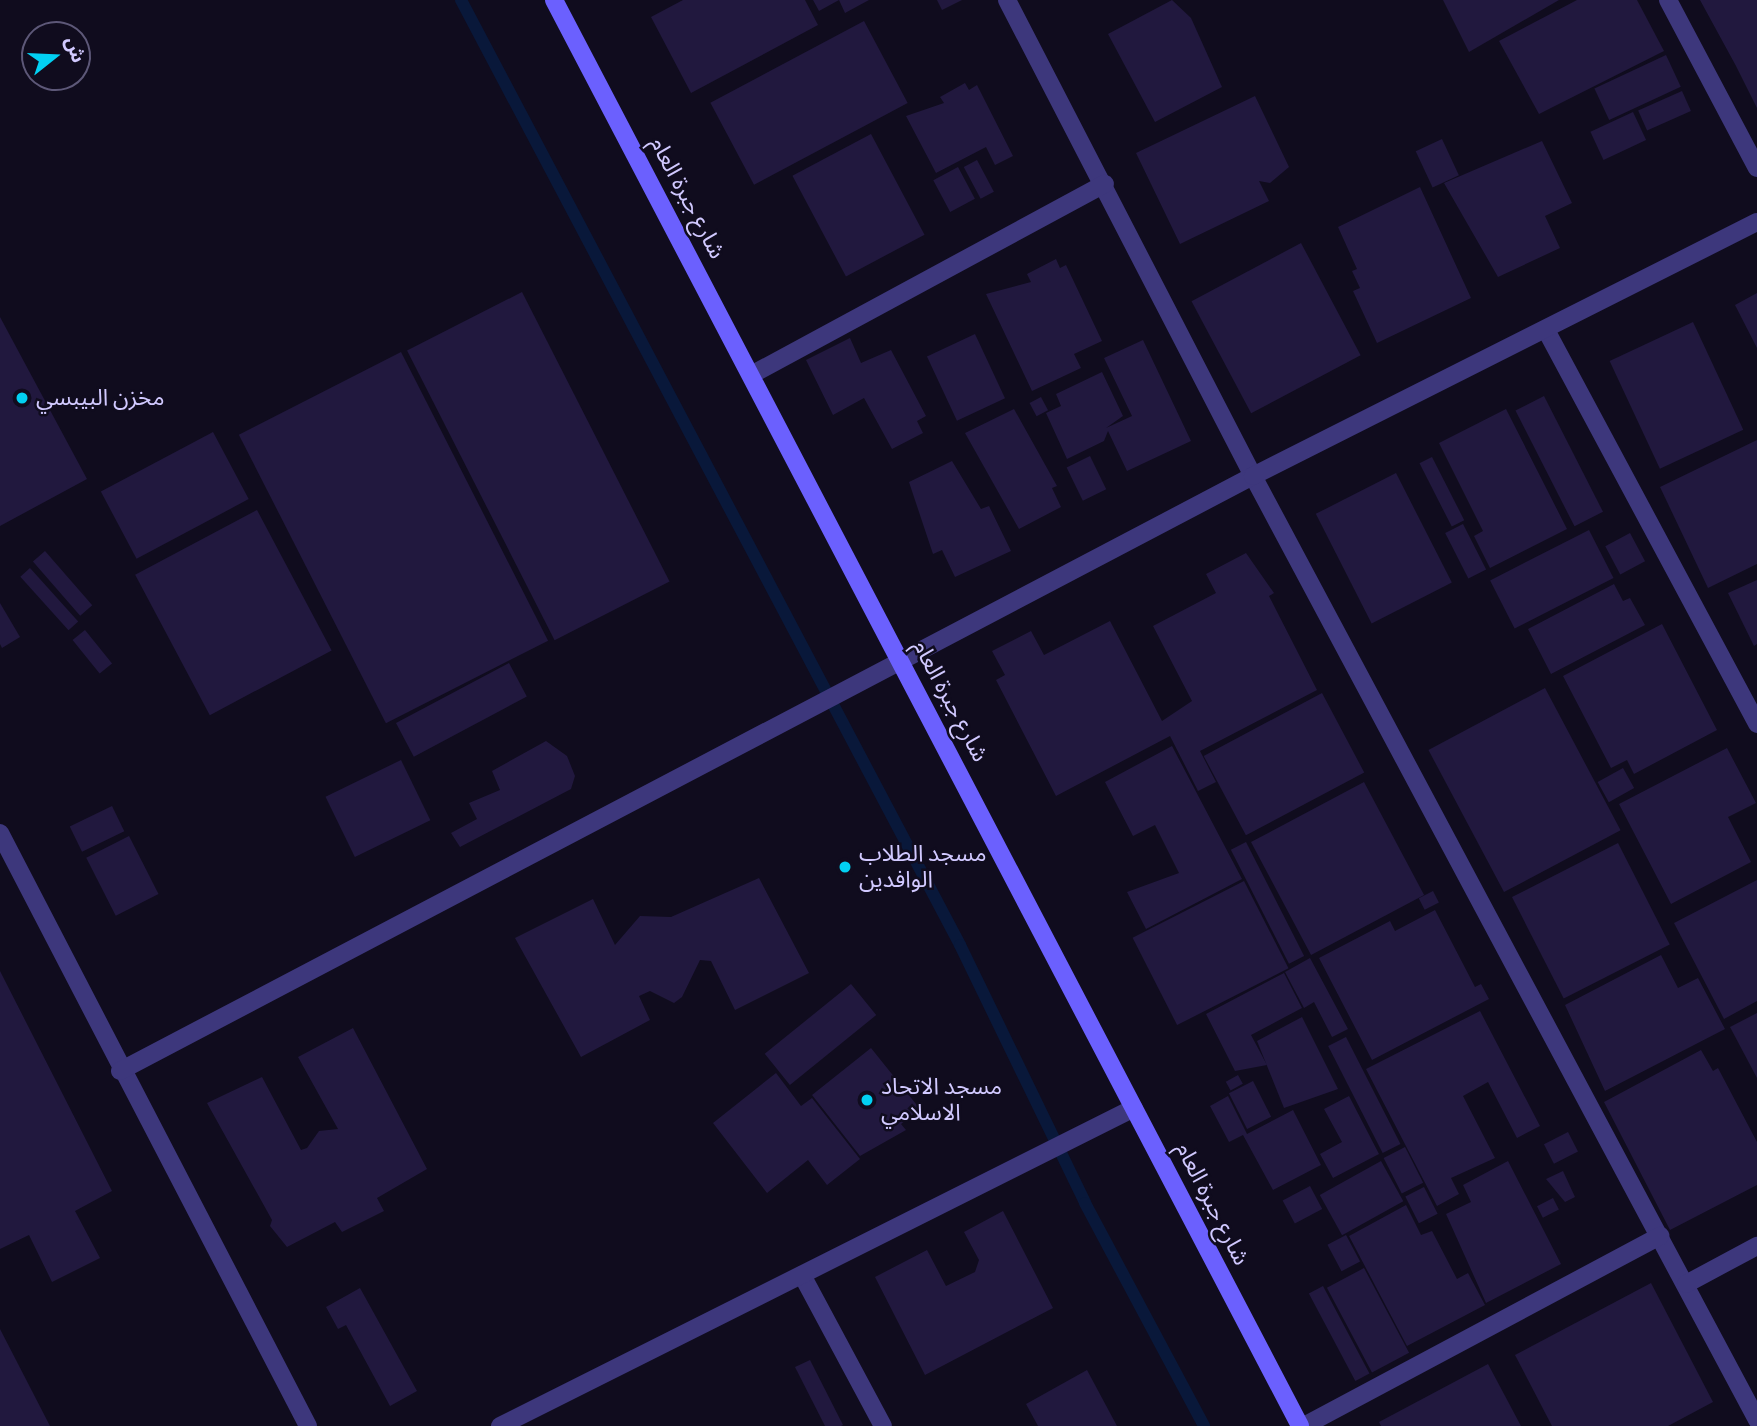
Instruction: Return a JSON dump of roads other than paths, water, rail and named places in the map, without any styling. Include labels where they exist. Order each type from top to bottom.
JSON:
[{"type":"main road","name":"شارع جبرة العام","points":[[554,0],[753,374],[1302,1426]]},
{"type":"street","points":[[1007,0],[1105,184],[1253,476],[1757,1420]]},
{"type":"street","points":[[1668,0],[1757,168]]},
{"type":"street","points":[[753,374],[1105,184]]},
{"type":"street","points":[[120,1072],[1253,476],[1757,222]]},
{"type":"street","points":[[1546,330],[1757,724]]},
{"type":"street","points":[[0,832],[120,1072],[308,1426]]},
{"type":"street","points":[[500,1426],[1134,1108]]},
{"type":"street","points":[[1302,1426],[1660,1236]]},
{"type":"street","points":[[1686,1284],[1757,1246]]},
{"type":"street","points":[[802,1275],[883,1426]]},
{"type":"waterway","points":[[461,0],[960,945],[1085,1203],[1204,1426]]},
{"type":"place","name":"مخزن البيبسي","points":[[22,398]]},
{"type":"place","name":"مسجد الطلاب الوافدين","points":[[845,867]]},
{"type":"place","name":"مسجد الاتحاد الاسلامي","points":[[867,1100]]}]
